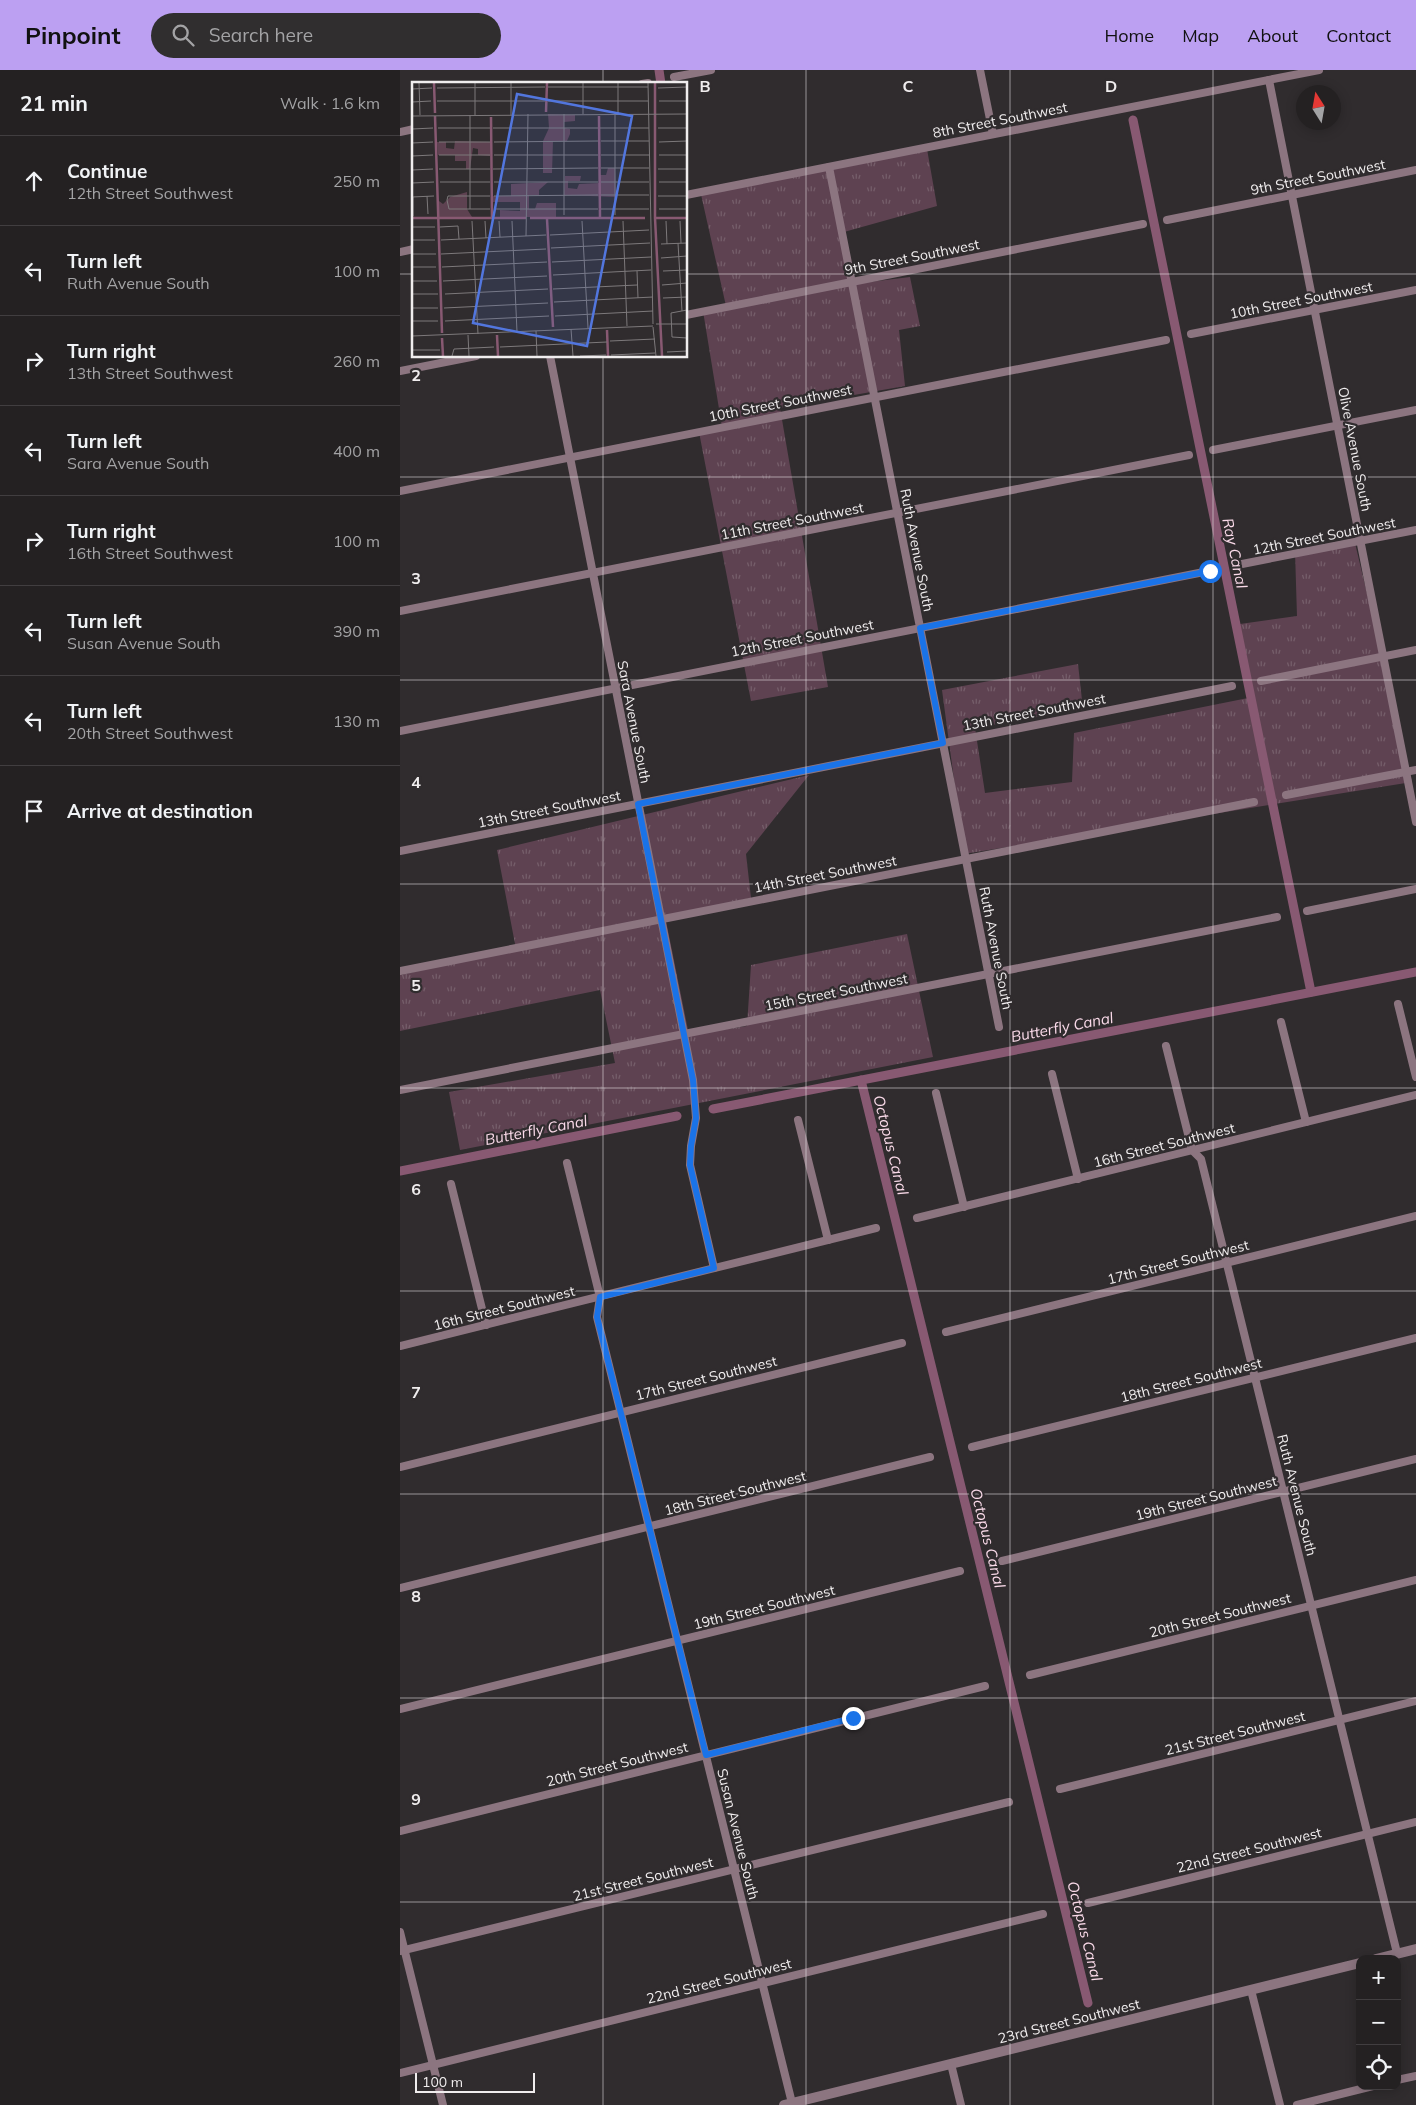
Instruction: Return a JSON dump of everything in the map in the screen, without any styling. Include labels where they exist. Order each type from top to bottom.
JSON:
[{"type":"street","points":[[674,77],[711,70]]},
{"type":"street","points":[[980,70],[993,134]]},
{"type":"street","name":"8th Street Southwest","points":[[688,195],[1268,80],[1297,72],[1320,70]]},
{"type":"street","name":"Olive Avenue South","points":[[1268,80],[1416,822]]},
{"type":"street","name":"Ruth Avenue South","points":[[829,167],[999,1027]]},
{"type":"street","name":"9th Street Southwest","points":[[1167,220],[1416,170]]},
{"type":"street","name":"9th Street Southwest","points":[[688,315],[1143,224]]},
{"type":"street","name":"10th Street Southwest","points":[[1191,334],[1416,290]]},
{"type":"street","name":"10th Street Southwest","points":[[400,490],[1166,340]]},
{"type":"street","points":[[400,371],[466,358]]},
{"type":"street","name":"Sara Avenue South","points":[[550,358],[697,1108],[690,1165],[714,1268]]},
{"type":"street","points":[[1213,450],[1416,410]]},
{"type":"street","name":"11th Street Southwest","points":[[400,611],[1189,455]]},
{"type":"street","name":"12th Street Southwest","points":[[1237,565],[1416,530]]},
{"type":"street","name":"12th Street Southwest","points":[[400,731],[1210,571]]},
{"type":"street","points":[[1261,680],[1416,650]]},
{"type":"street","name":"13th Street Southwest","points":[[400,851],[1232,686]]},
{"type":"street","points":[[1286,795],[1416,770]]},
{"type":"street","name":"14th Street Southwest","points":[[400,971],[1254,802]]},
{"type":"street","points":[[1307,911],[1416,889]]},
{"type":"street","name":"15th Street Southwest","points":[[400,1090],[1277,917]]},
{"type":"street","points":[[1398,1004],[1416,1077]]},
{"type":"street","points":[[1281,1022],[1306,1122]]},
{"type":"street","name":"Ruth Avenue South","points":[[1166,1046],[1192,1150],[1201,1159],[1398,1953]]},
{"type":"street","points":[[1052,1074],[1078,1179]]},
{"type":"street","points":[[936,1093],[964,1207]]},
{"type":"street","name":"16th Street Southwest","points":[[918,1218],[1416,1095]]},
{"type":"street","points":[[798,1120],[828,1240]]},
{"type":"street","name":"Susan Avenue South","points":[[567,1163],[600,1297],[597,1317],[762,1984],[788,2104]]},
{"type":"street","points":[[451,1184],[486,1325]]},
{"type":"street","name":"17th Street Southwest","points":[[946,1332],[1416,1216]]},
{"type":"street","name":"16th Street Southwest","points":[[400,1346],[876,1228]]},
{"type":"street","name":"18th Street Southwest","points":[[972,1447],[1416,1338]]},
{"type":"street","name":"17th Street Southwest","points":[[400,1467],[902,1343]]},
{"type":"street","name":"18th Street Southwest","points":[[400,1588],[930,1457]]},
{"type":"street","name":"19th Street Southwest","points":[[1002,1561],[1416,1459]]},
{"type":"street","name":"19th Street Southwest","points":[[400,1710],[960,1571]]},
{"type":"street","name":"20th Street Southwest","points":[[1030,1675],[1416,1580]]},
{"type":"street","name":"20th Street Southwest","points":[[400,1831],[985,1686]]},
{"type":"street","name":"21st Street Southwest","points":[[1060,1789],[1416,1701]]},
{"type":"street","name":"21st Street Southwest","points":[[402,1951],[1009,1802]]},
{"type":"street","name":"22nd Street Southwest","points":[[1088,1903],[1416,1822]]},
{"type":"street","name":"22nd Street Southwest","points":[[400,2073],[1043,1914]]},
{"type":"street","points":[[400,1932],[402,1951],[442,2105]]},
{"type":"street","points":[[1391,1955],[1416,1949]]},
{"type":"street","name":"23rd Street Southwest","points":[[788,2104],[1356,1964]]},
{"type":"street","points":[[1251,1990],[1280,2105]]},
{"type":"street","points":[[951,2064],[961,2105]]},
{"type":"street","points":[[1401,2079],[1416,2076]]},
{"type":"street","points":[[1297,2105],[1357,2090]]},
{"type":"green space","points":[[927,149],[937,206],[844,232],[853,284],[910,277],[920,326],[899,330],[905,386],[780,408],[828,687],[751,701],[699,432],[722,427],[703,311],[726,306],[700,190]]},
{"type":"green space","points":[[1354,539],[1412,782],[964,854],[942,690],[1078,664],[1083,709],[975,728],[985,793],[1072,782],[1074,733],[1248,698],[1240,624],[1297,616],[1295,551]]},
{"type":"green space","points":[[809,775],[746,854],[751,898],[665,916],[689,1035],[747,1026],[751,965],[907,934],[933,1057],[460,1150],[449,1092],[615,1063],[600,990],[400,1031],[400,975],[516,949],[497,850]]},
{"type":"waterway","points":[[659,70],[661,82]]},
{"type":"waterway","name":"Ray Canal","points":[[1133,120],[1311,992]]},
{"type":"waterway","name":"Butterfly Canal","points":[[713,1109],[1416,972]]},
{"type":"waterway","name":"Octopus Canal","points":[[861,1080],[1088,2003]]},
{"type":"waterway","name":"Butterfly Canal","points":[[400,1171],[677,1116]]},
{"type":"route","points":[[853,1718],[706,1755],[597,1317],[600,1297],[714,1268],[690,1165],[689,1156],[697,1108],[693,1080],[638,804],[943,743],[920,628],[1210,571]]}]
